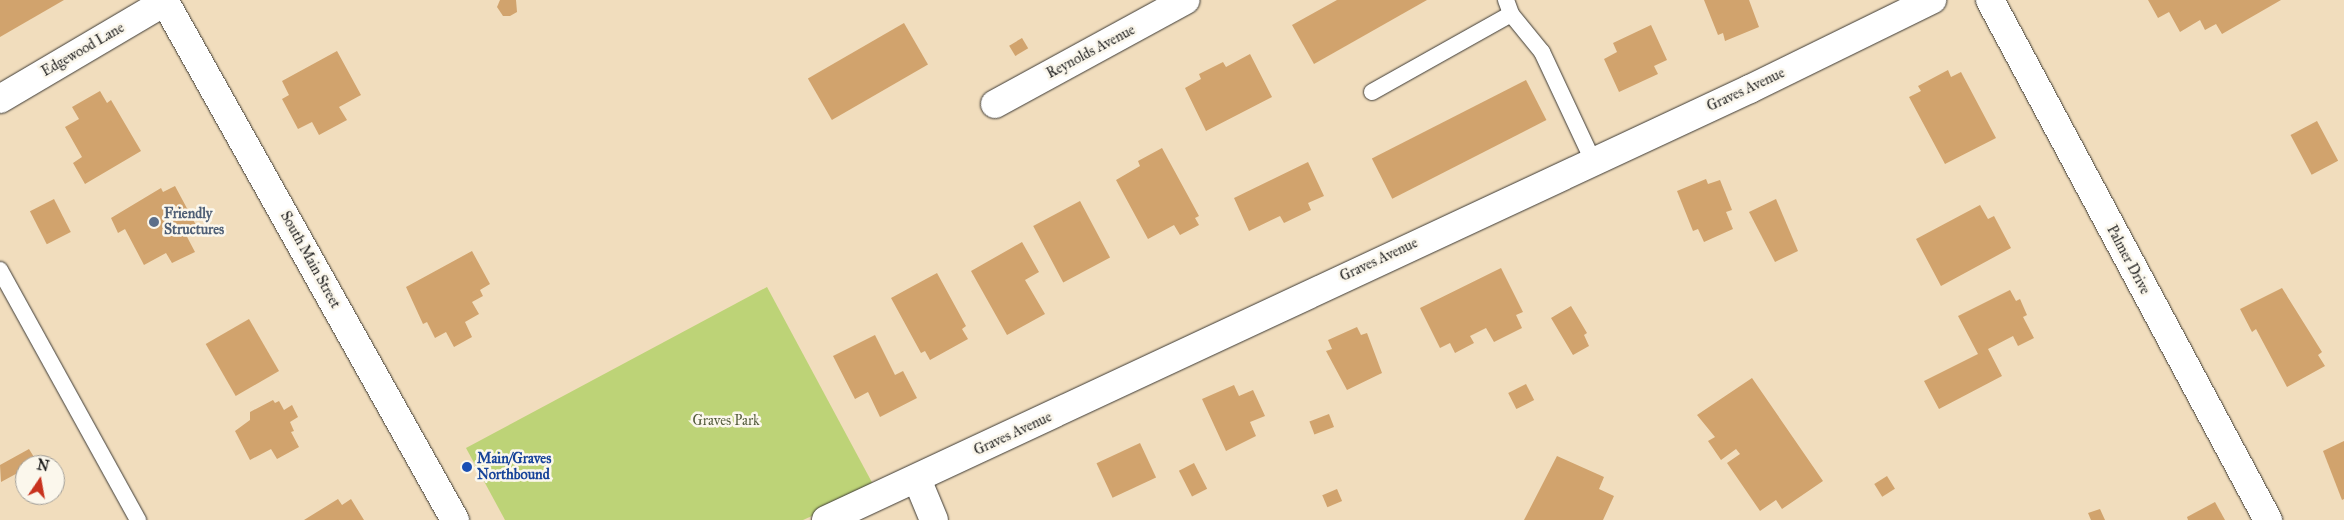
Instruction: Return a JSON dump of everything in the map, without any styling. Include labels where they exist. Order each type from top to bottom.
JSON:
[{"type":"street","name":"Reynolds Avenue","points":[[995,104],[1186,0]]},
{"type":"street","name":"Graves Avenue","points":[[826,520],[917,479],[1932,0]]},
{"type":"street","name":"Palmer Drive","points":[[1990,0],[2268,520]]},
{"type":"street","name":"Edgewood Lane","points":[[0,99],[165,1]]},
{"type":"street","name":"South Main Street","points":[[165,1],[456,520]]},
{"type":"street","points":[[917,479],[934,520]]},
{"type":"lane","points":[[1372,92],[1508,7],[1542,52],[1593,161]]},
{"type":"lane","points":[[0,270],[138,520]]},
{"type":"green space","name":"Graves Park","points":[[767,287],[875,488],[803,520],[505,520],[466,448]]},
{"type":"building","points":[[0,0],[64,0],[0,37]]},
{"type":"building","points":[[500,0],[516,0],[517,12],[510,16],[503,16],[497,7]]},
{"type":"building","points":[[1337,0],[1427,0],[1314,64],[1292,25]]},
{"type":"building","points":[[1704,0],[1749,0],[1759,27],[1725,41],[1723,33],[1718,35]]},
{"type":"building","points":[[2148,0],[2281,0],[2222,34],[2216,24],[2205,30],[2200,20],[2180,32],[2169,12],[2158,18]]},
{"type":"building","points":[[904,23],[928,65],[832,120],[808,78]]},
{"type":"building","points":[[1651,25],[1667,60],[1654,66],[1658,74],[1619,92],[1604,59],[1617,52],[1613,43]]},
{"type":"building","points":[[1022,38],[1028,48],[1015,56],[1009,46]]},
{"type":"building","points":[[337,51],[361,95],[339,107],[347,120],[319,135],[312,122],[298,129],[282,99],[289,95],[282,81]]},
{"type":"building","points":[[1250,54],[1272,97],[1206,131],[1185,88],[1201,79],[1199,74],[1223,62],[1226,67]]},
{"type":"building","points":[[1948,70],[1951,77],[1961,72],[1996,138],[1945,164],[1909,97],[1921,91],[1918,86]]},
{"type":"building","points":[[1526,80],[1546,120],[1392,199],[1372,159]]},
{"type":"building","points":[[100,91],[107,103],[111,100],[141,151],[85,184],[73,163],[82,157],[65,127],[79,119],[72,107]]},
{"type":"building","points":[[2317,121],[2338,161],[2312,175],[2291,135]]},
{"type":"building","points":[[1162,148],[1199,216],[1195,218],[1199,225],[1180,235],[1174,225],[1148,239],[1116,180],[1140,166],[1138,161]]},
{"type":"building","points":[[1308,162],[1324,196],[1308,203],[1311,210],[1284,223],[1280,216],[1249,231],[1234,198]]},
{"type":"building","points":[[1706,179],[1708,184],[1720,180],[1732,210],[1726,212],[1733,229],[1704,242],[1698,229],[1693,231],[1677,191]]},
{"type":"building","name":"Friendly Structures","points":[[175,186],[197,227],[185,233],[195,252],[172,263],[166,253],[144,265],[125,229],[118,233],[111,218],[161,188],[163,192]]},
{"type":"building","points":[[54,199],[71,232],[47,244],[30,211]]},
{"type":"building","points":[[1776,199],[1798,251],[1775,262],[1749,212]]},
{"type":"building","points":[[1080,201],[1110,258],[1063,282],[1033,226]]},
{"type":"building","points":[[1980,205],[1988,219],[1994,216],[2011,248],[1941,286],[1916,239]]},
{"type":"building","points":[[1022,242],[1039,272],[1025,280],[1045,314],[1007,335],[971,271]]},
{"type":"building","points":[[472,251],[490,284],[480,290],[483,296],[472,302],[479,314],[465,322],[472,337],[454,347],[446,332],[435,338],[427,322],[423,324],[406,287]]},
{"type":"building","points":[[1501,268],[1523,312],[1516,315],[1522,328],[1494,342],[1486,328],[1470,336],[1474,343],[1455,353],[1450,343],[1440,348],[1420,308]]},
{"type":"building","points":[[937,273],[966,326],[962,329],[968,339],[930,360],[925,351],[921,353],[891,298]]},
{"type":"building","points":[[2282,288],[2322,352],[2318,355],[2325,366],[2287,387],[2256,329],[2252,332],[2240,309]]},
{"type":"building","points":[[2010,290],[2016,301],[2020,299],[2027,315],[2023,317],[2034,338],[2018,346],[2013,336],[1988,349],[2002,376],[1939,409],[1924,381],[1978,354],[1958,316]]},
{"type":"building","points":[[1571,306],[1587,333],[1584,335],[1589,346],[1573,355],[1551,318]]},
{"type":"building","points":[[249,319],[279,371],[236,396],[206,344]]},
{"type":"building","points":[[1357,327],[1361,335],[1367,333],[1382,373],[1347,390],[1326,351],[1332,349],[1328,340]]},
{"type":"building","points":[[875,335],[895,375],[903,371],[917,398],[880,417],[868,392],[855,399],[833,356]]},
{"type":"building","points":[[1752,378],[1823,481],[1782,509],[1776,500],[1760,511],[1727,463],[1740,454],[1736,449],[1721,460],[1708,441],[1715,437],[1697,415]]},
{"type":"building","points":[[1526,384],[1534,400],[1516,409],[1508,393]]},
{"type":"building","points":[[1234,385],[1239,396],[1253,390],[1265,416],[1250,422],[1256,436],[1226,451],[1202,399]]},
{"type":"building","points":[[273,400],[275,403],[279,401],[284,410],[292,405],[298,417],[290,422],[294,431],[291,432],[299,447],[277,459],[271,449],[250,460],[235,431],[250,420],[250,412]]},
{"type":"building","points":[[1329,414],[1334,427],[1314,435],[1309,422]]},
{"type":"building","points":[[2344,441],[2344,499],[2342,500],[2323,451]]},
{"type":"building","points":[[1140,443],[1156,477],[1113,498],[1096,463]]},
{"type":"building","points":[[29,449],[33,455],[18,455]]},
{"type":"building","points":[[1557,456],[1604,477],[1599,489],[1614,496],[1603,520],[1524,520]]},
{"type":"building","points":[[15,457],[15,474],[1,482],[0,465]]},
{"type":"building","points":[[1194,463],[1207,489],[1192,497],[1179,471]]},
{"type":"building","points":[[1887,476],[1895,489],[1882,497],[1874,484]]},
{"type":"building","points":[[1337,489],[1342,501],[1327,507],[1322,495]]},
{"type":"building","points":[[338,499],[342,505],[351,499],[364,520],[304,520]]},
{"type":"building","points":[[2215,502],[2225,520],[2188,520],[2187,517]]},
{"type":"building","points":[[2100,509],[2105,520],[2091,520],[2088,513]]},
{"type":"place","name":"Friendly Structures","points":[[154,222]]},
{"type":"place","name":"Main/Graves Northbound","points":[[467,467]]}]
